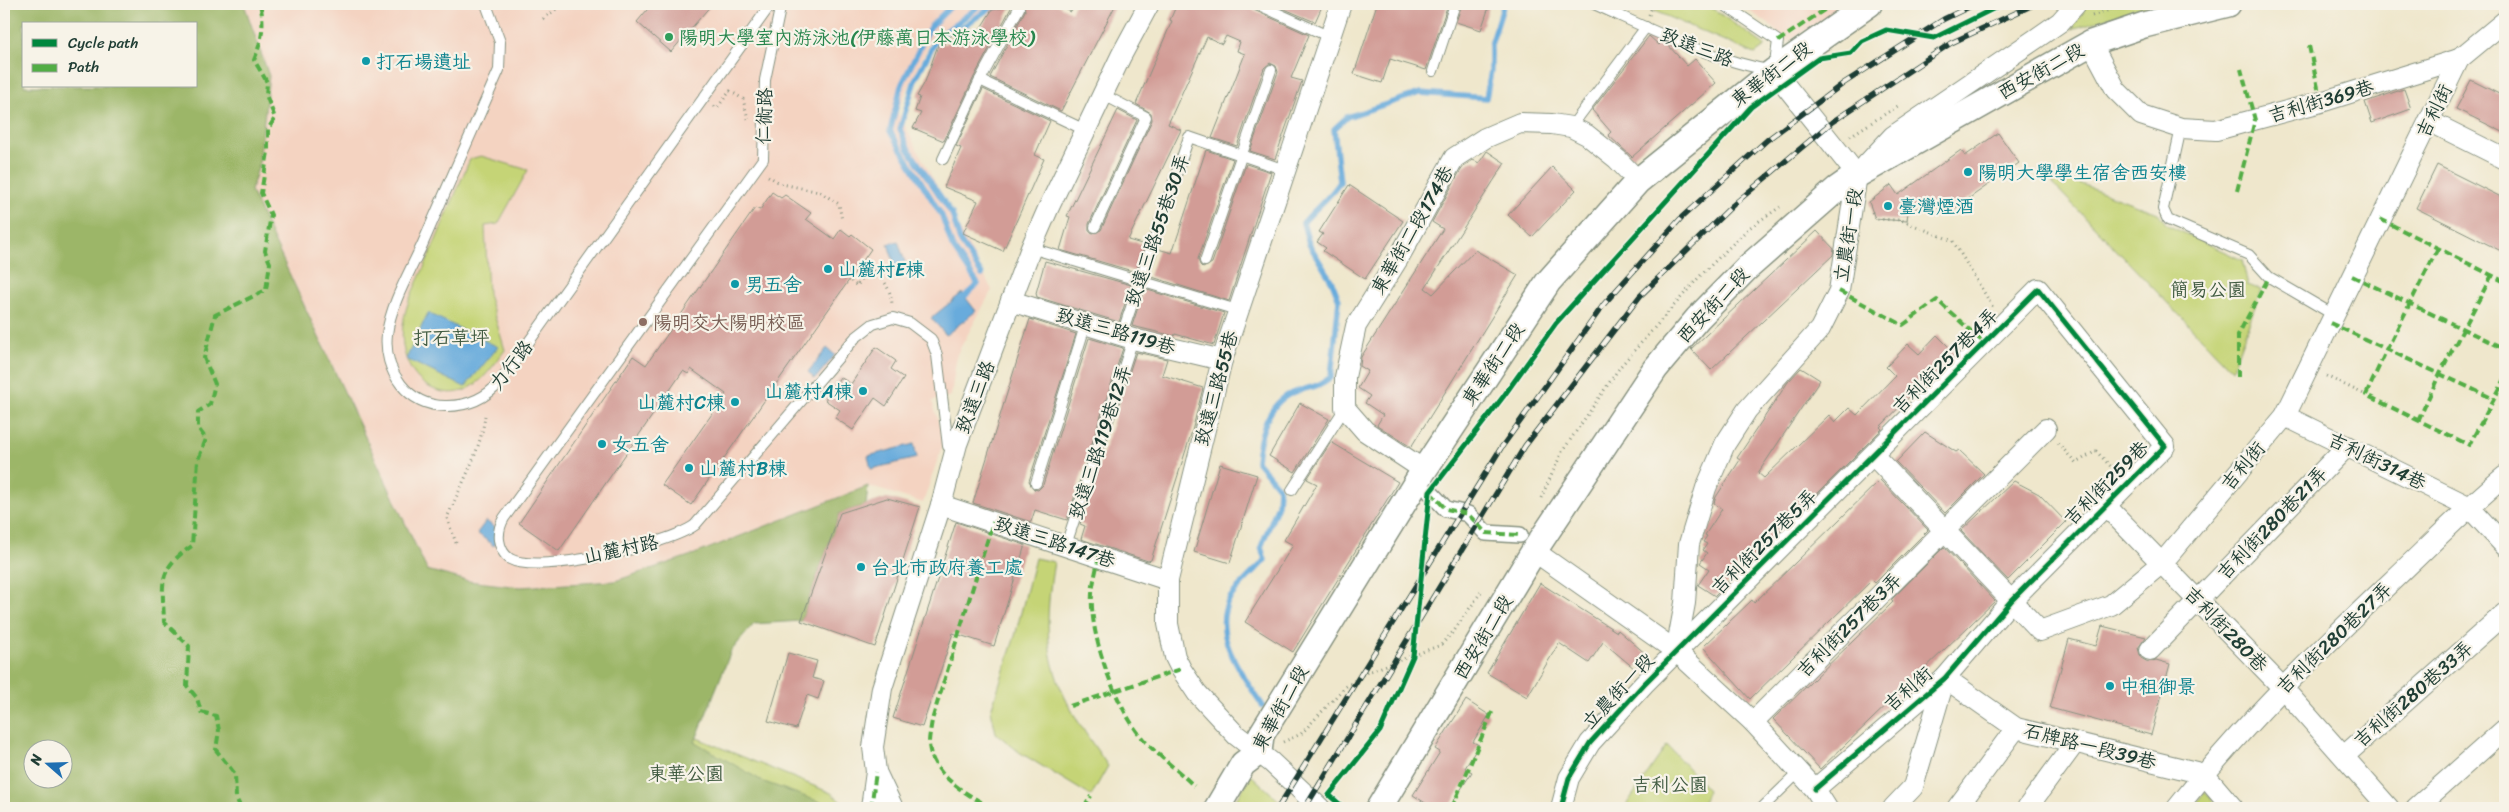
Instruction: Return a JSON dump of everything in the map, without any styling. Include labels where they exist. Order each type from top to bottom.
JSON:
[{"type":"street","name":"致遠三路","points":[[893,808],[876,772],[873,747],[882,688],[941,505],[957,448],[1030,248],[1102,94],[1149,4]]},
{"type":"street","name":"致遠三路55巷","points":[[1320,808],[1268,749],[1236,735],[1197,693],[1181,670],[1168,624],[1168,580],[1222,360],[1237,310],[1328,36],[1341,4]]},
{"type":"street","name":"西安街二段","points":[[1379,808],[1527,543],[1655,369],[1698,318],[1746,269],[1856,175],[2090,44],[2144,25],[2228,4]]},
{"type":"street","name":"東華街二段","points":[[1217,808],[1243,764],[1268,749],[1261,735],[1427,481],[1548,282],[1638,181],[1774,71],[1865,5]]},
{"type":"street","points":[[1774,71],[1856,175],[1893,136],[2085,7]]},
{"type":"street","name":"吉利街","points":[[1815,789],[1945,678],[2011,601],[2040,631],[2111,605],[2163,562],[2285,416],[2459,59],[2505,21]]},
{"type":"street","name":"吉利街369巷","points":[[2090,44],[2116,90],[2142,115],[2181,128],[2216,130],[2321,102],[2459,59]]},
{"type":"street","points":[[2429,121],[2505,159]]},
{"type":"street","name":"東華街二段174巷","points":[[1345,408],[1345,378],[1356,326],[1398,259],[1454,158],[1485,138],[1520,123],[1552,124],[1571,127],[1587,135],[1617,159],[1638,181]]},
{"type":"street","name":"立農街一段","points":[[1561,808],[1570,778],[1590,743],[1676,651],[1685,603],[1688,544],[1706,488],[1725,444],[1747,410],[1820,329],[1840,291],[1856,175]]},
{"type":"street","name":"吉利街257巷4弄","points":[[1873,455],[2038,289]]},
{"type":"street","name":"吉利街259巷","points":[[2011,601],[2165,446],[2038,289]]},
{"type":"street","name":"致遠三路119巷","points":[[1012,301],[1127,336],[1222,360]]},
{"type":"street","points":[[1345,408],[1366,431],[1427,481],[1446,509],[1468,514],[1486,533],[1527,543],[1676,651],[1753,722],[1815,789],[1827,808]]},
{"type":"street","name":"吉利街314巷","points":[[2285,416],[2468,506]]},
{"type":"street","name":"吉利街257巷3弄","points":[[1753,722],[2046,429]]},
{"type":"street","name":"吉利街280巷21弄","points":[[2150,650],[2347,446]]},
{"type":"street","points":[[1873,455],[2011,601]]},
{"type":"street","name":"吉利街257巷5弄","points":[[1676,651],[1873,455]]},
{"type":"street","name":"吉利街280巷27弄","points":[[2177,808],[2204,774],[2282,687],[2468,506],[2505,476]]},
{"type":"street","name":"致遠三路147巷","points":[[941,505],[1168,580]]},
{"type":"street","name":"吉利街259巷","points":[[2106,505],[2163,562]]},
{"type":"street","points":[[2468,506],[2505,546]]},
{"type":"street","name":"吉利街280巷","points":[[2163,562],[2282,687],[2389,808]]},
{"type":"street","name":"吉利街280巷33弄","points":[[2344,756],[2505,613]]},
{"type":"street","points":[[1893,808],[1913,787],[1945,678]]},
{"type":"street","name":"石牌路一段39巷","points":[[1945,678],[2016,728],[2074,744],[2204,774]]},
{"type":"street","points":[[1957,808],[2016,728]]},
{"type":"street","points":[[2416,808],[2505,729]]},
{"type":"street","points":[[2027,808],[2074,744]]},
{"type":"street","points":[[871,808],[876,772]]},
{"type":"street","points":[[2204,774],[2233,808]]},
{"type":"lane","name":"力行路","points":[[486,4],[500,42],[499,70],[401,292],[387,334],[387,357],[395,378],[412,395],[429,403],[445,406],[469,402],[491,392],[500,382],[771,4]]},
{"type":"lane","name":"仁術路","points":[[722,216],[763,159],[765,80],[781,4]]},
{"type":"lane","points":[[1257,4],[1328,36]]},
{"type":"lane","points":[[1433,71],[1455,4]]},
{"type":"lane","name":"致遠三路","points":[[1594,4],[1646,27],[1747,66],[1774,71]]},
{"type":"lane","points":[[1723,4],[1778,41],[1774,71]]},
{"type":"lane","points":[[943,159],[980,80],[1019,8]]},
{"type":"lane","points":[[1571,127],[1646,27]]},
{"type":"lane","points":[[1205,261],[1271,70]]},
{"type":"lane","points":[[980,80],[1085,130]]},
{"type":"lane","points":[[1095,227],[1146,117],[1102,94]]},
{"type":"lane","points":[[2181,128],[2163,210],[2168,220],[2249,255],[2269,277],[2334,315]]},
{"type":"lane","name":"致遠三路55巷30弄","points":[[1127,336],[1140,280],[1189,137],[1285,170]]},
{"type":"lane","name":"山麓村路","points":[[722,216],[504,518],[499,530],[500,543],[503,552],[510,558],[523,563],[553,563],[644,546],[686,532],[701,518],[855,338],[873,324],[893,318]]},
{"type":"lane","points":[[1030,248],[1237,310]]},
{"type":"lane","points":[[893,318],[916,326],[934,344],[948,446],[957,448]]},
{"type":"lane","points":[[1036,482],[1086,324]]},
{"type":"lane","name":"致遠三路119巷12弄","points":[[1066,546],[1127,336]]},
{"type":"lane","points":[[1292,490],[1345,408]]},
{"type":"lane","points":[[1762,808],[1799,772]]},
{"type":"path","points":[[543,19],[563,4]]},
{"type":"path","points":[[2085,7],[2092,16],[2127,4]]},
{"type":"path","points":[[718,108],[730,91],[743,99],[751,128]]},
{"type":"path","points":[[755,168],[782,184],[820,192],[839,204],[842,221]]},
{"type":"path","points":[[1539,502],[1562,452],[1620,367],[1700,276],[1748,228],[1781,207]]},
{"type":"path","points":[[1882,218],[1901,220],[1953,241],[2003,324]]},
{"type":"path","points":[[851,281],[857,286],[866,272],[870,275],[876,266],[879,275],[891,292],[893,318]]},
{"type":"path","points":[[2308,367],[2366,395]]},
{"type":"path","points":[[456,543],[447,518],[480,444],[485,416]]},
{"type":"path","points":[[2046,429],[2076,463],[2096,451],[2127,484]]},
{"type":"path","points":[[1268,749],[1301,734],[1344,688],[1365,673],[1441,645],[1454,631],[1485,587]]},
{"type":"path","points":[[1409,665],[1414,650]]},
{"type":"shaded area","name":"陽明交大陽明校區","points":[[244,4],[1003,4],[935,32],[897,111],[992,290],[957,354],[951,396],[932,401],[944,440],[923,503],[868,486],[692,555],[615,581],[520,587],[468,581],[426,570],[251,191],[259,164],[269,76]]},
{"type":"shaded area","points":[[1739,4],[1847,4],[1786,42],[1772,26]]},
{"type":"green space","points":[[4,4],[244,4],[269,76],[259,164],[251,191],[427,570],[468,581],[520,587],[615,581],[692,555],[868,486],[866,505],[840,513],[801,621],[754,624],[731,651],[695,742],[764,782],[837,808],[4,808]]},
{"type":"green space","points":[[1638,4],[1706,4],[1766,46],[1755,54]]},
{"type":"green space","points":[[2087,4],[2153,4],[2072,29]]},
{"type":"green space","name":"打石草坪","points":[[481,156],[528,170],[498,224],[485,226],[488,294],[505,350],[487,374],[472,387],[454,393],[443,392],[432,389],[423,383],[410,367],[403,347],[404,317],[412,292],[470,159]]},
{"type":"green space","name":"簡易公園","points":[[2053,179],[2073,181],[2158,213],[2167,225],[2242,260],[2248,285],[2261,290],[2232,370],[2053,184]]},
{"type":"green space","points":[[1035,558],[1054,562],[1050,589],[1048,631],[1049,645],[1059,685],[1078,721],[1108,766],[1091,796],[1019,752],[996,733],[991,710],[1015,636]]},
{"type":"green space","name":"東華公園","points":[[680,731],[831,793],[848,808],[587,808]]},
{"type":"green space","name":"吉利公園","points":[[1667,745],[1708,790],[1701,808],[1624,808]]},
{"type":"green space","points":[[1251,775],[1287,808],[1231,808]]},
{"type":"green space","points":[[2205,792],[2219,808],[2191,808]]},
{"type":"water","points":[[898,241],[908,271],[898,275],[888,244]]},
{"type":"water","points":[[962,293],[976,311],[946,335],[931,318]]},
{"type":"water","points":[[428,313],[498,347],[465,387],[406,359]]},
{"type":"water","points":[[827,348],[835,355],[815,379],[808,372]]},
{"type":"water","points":[[914,444],[917,458],[871,469],[868,456]]},
{"type":"water","points":[[486,521],[503,533],[494,546],[477,533]]},
{"type":"building","name":"陽明大學室內游泳池(伊藤萬日本游泳學校)","points":[[652,4],[712,4],[671,52],[637,22]]},
{"type":"building","points":[[1024,4],[1056,4],[1071,12],[1075,4],[1116,4],[1061,111],[990,77],[1025,11]]},
{"type":"building","points":[[1177,4],[1250,4],[1254,10],[1309,35],[1291,78],[1302,81],[1275,159],[1250,151],[1278,72],[1276,66],[1270,63],[1264,68],[1237,146],[1212,138],[1245,54],[1237,51],[1240,42],[1226,36],[1222,44],[1207,37],[1168,124],[1181,130],[1128,240],[1145,245],[1136,272],[1060,250],[1070,217],[1067,216],[1118,110],[1137,120],[1089,224],[1089,231],[1093,233],[1101,230],[1152,120],[1151,113],[1136,104],[1172,21],[1170,20]]},
{"type":"building","points":[[1273,4],[1323,4],[1315,22]]},
{"type":"building","points":[[1377,4],[1448,4],[1426,70],[1390,59],[1382,83],[1354,74]]},
{"type":"building","points":[[1462,4],[1490,4],[1481,30],[1456,22]]},
{"type":"building","points":[[1012,6],[974,77],[944,141],[913,128],[921,113],[915,111],[920,97],[917,96],[925,82],[939,42],[945,44],[956,30],[974,39],[992,10]]},
{"type":"building","points":[[1649,36],[1659,45],[1662,42],[1668,45],[1687,66],[1695,59],[1716,83],[1632,157],[1608,135],[1611,132],[1592,110]]},
{"type":"building","points":[[2471,80],[2505,97],[2505,133],[2456,109]]},
{"type":"building","points":[[983,89],[1050,121],[1035,155],[1044,159],[1003,251],[963,233],[978,201],[944,187],[961,148],[956,146]]},
{"type":"building","points":[[2404,89],[2411,109],[2372,123],[2365,102]]},
{"type":"building","name":"陽明大學學生宿舍西安樓","points":[[1998,133],[2019,163],[1944,216],[1934,202],[1908,211],[1907,221],[1875,219],[1869,202],[1891,185],[1898,195],[1961,150],[1965,156]]},
{"type":"building","points":[[1206,150],[1233,159],[1198,259],[1203,268],[1212,263],[1246,164],[1271,172],[1229,301],[1149,276],[1158,249],[1172,253]]},
{"type":"building","points":[[1487,151],[1505,163],[1425,288],[1433,294],[1475,250],[1518,275],[1411,447],[1377,425],[1383,415],[1365,403],[1370,396],[1358,388],[1368,371],[1360,366],[1361,357],[1443,229],[1432,222],[1459,173],[1464,166],[1473,160],[1479,163]]},
{"type":"building","points":[[2437,165],[2505,199],[2505,253],[2416,208]]},
{"type":"building","points":[[1552,167],[1576,190],[1532,237],[1508,215]]},
{"type":"building","points":[[1349,185],[1403,221],[1365,279],[1323,251],[1326,248],[1317,242],[1323,234],[1319,232]]},
{"type":"building","points":[[772,192],[781,198],[785,195],[811,213],[806,219],[834,239],[841,229],[850,236],[852,234],[871,249],[691,505],[662,485],[726,394],[691,369],[688,374],[683,371],[559,551],[519,523],[633,356],[646,365],[755,208],[760,210]]},
{"type":"building","points":[[1817,231],[1834,249],[1833,255],[1711,370],[1691,349]]},
{"type":"building","points":[[1045,261],[1131,285],[1119,322],[1037,297],[1036,293]]},
{"type":"building","points":[[1144,289],[1224,313],[1214,345],[1175,334],[1174,336],[1132,326]]},
{"type":"building","points":[[1030,319],[1076,334],[1029,481],[1034,489],[1038,490],[1043,485],[1089,338],[1123,348],[1067,520],[1035,510],[1031,522],[973,503]]},
{"type":"building","points":[[1937,335],[1956,354],[1919,391],[1917,389],[1880,427],[1882,429],[1751,560],[1746,554],[1725,586],[1715,596],[1698,585],[1709,569],[1700,563],[1707,553],[1703,550],[1707,544],[1703,542],[1707,536],[1705,535],[1722,509],[1714,503],[1716,497],[1740,460],[1737,458],[1788,382],[1801,368],[1820,380],[1758,473],[1764,478],[1829,415],[1835,422],[1849,408],[1857,415],[1895,376],[1886,367],[1908,344],[1919,354]]},
{"type":"building","name":"山麓村A棟","points":[[876,347],[896,361],[891,369],[904,378],[886,406],[875,398],[853,430],[835,418],[840,410],[825,400],[840,377],[851,384]]},
{"type":"building","points":[[1136,352],[1167,359],[1162,375],[1203,388],[1192,431],[1151,560],[1148,561],[1081,539],[1085,526],[1080,524]]},
{"type":"building","points":[[1300,403],[1329,419],[1295,472],[1269,456]]},
{"type":"building","points":[[1925,432],[1956,452],[1959,450],[1984,474],[1945,513],[1896,462]]},
{"type":"building","points":[[1331,442],[1398,482],[1293,652],[1245,622],[1293,545],[1284,540],[1317,484],[1307,479]]},
{"type":"building","points":[[1220,464],[1257,475],[1230,563],[1194,552]]},
{"type":"building","points":[[1880,480],[1928,530],[1875,583],[1872,580],[1750,699],[1703,647],[1752,600],[1754,603]]},
{"type":"building","points":[[2014,481],[2039,494],[2066,522],[2008,580],[1961,531]]},
{"type":"building","name":"台北市政府養工處","points":[[887,498],[920,507],[875,647],[801,621],[840,513]]},
{"type":"building","points":[[956,522],[1025,545],[994,646],[953,633],[922,727],[893,718]]},
{"type":"building","points":[[1944,547],[1995,601],[1820,769],[1773,719],[1893,602],[1891,600]]},
{"type":"building","points":[[1540,583],[1617,632],[1618,630],[1647,655],[1635,669],[1603,642],[1589,663],[1559,643],[1527,697],[1487,673]]},
{"type":"building","name":"中租御景","points":[[2102,626],[2146,637],[2138,648],[2141,658],[2148,662],[2156,660],[2170,664],[2151,735],[2050,708],[2069,639],[2096,646]]},
{"type":"building","points":[[788,653],[817,661],[812,678],[824,681],[818,699],[807,695],[796,729],[768,721]]},
{"type":"building","points":[[1466,700],[1489,715],[1473,742],[1479,745],[1465,768],[1472,772],[1449,808],[1433,808],[1413,795],[1440,752],[1435,749]]},
{"type":"waterway","points":[[953,4],[930,27],[901,86],[890,131],[942,216],[952,246],[978,284],[964,297]]},
{"type":"waterway","points":[[982,4],[937,38],[915,80],[900,129],[908,148],[952,214],[960,241],[982,275]]},
{"type":"waterway","points":[[958,30],[990,8],[1017,4]]},
{"type":"waterway","points":[[1263,706],[1232,656],[1224,628],[1224,614],[1232,596],[1265,560],[1261,547],[1278,505],[1279,488],[1257,461],[1262,432],[1270,413],[1283,398],[1292,393],[1316,386],[1331,377],[1339,300],[1332,282],[1309,244],[1303,223],[1340,182],[1334,129],[1347,117],[1420,93],[1486,98],[1491,71],[1491,45],[1504,4]]},
{"type":"railway","points":[[1278,808],[1501,448],[1604,304],[1682,217],[1767,140],[1844,83],[1944,19],[1975,4]]},
{"type":"railway","points":[[1305,808],[1525,446],[1640,296],[1733,205],[1832,122],[1951,43],[2035,4]]},
{"type":"marked path","points":[[241,808],[236,798],[235,774],[216,750],[219,730],[216,716],[201,712],[197,698],[187,686],[189,646],[164,622],[163,587],[167,570],[180,555],[192,546],[198,460],[206,439],[198,428],[198,412],[210,404],[215,384],[204,358],[215,315],[266,290],[270,263],[265,251],[271,215],[261,193],[268,152],[268,129],[275,118],[266,95],[267,82],[254,60],[262,32],[260,4]]},
{"type":"marked path","points":[[1778,41],[1833,4]]},
{"type":"marked path","points":[[2309,46],[2321,102]]},
{"type":"marked path","points":[[2237,191],[2255,120],[2241,69]]},
{"type":"marked path","points":[[2380,219],[2505,282]]},
{"type":"marked path","points":[[2438,248],[2366,395],[2469,445],[2505,379]]},
{"type":"marked path","points":[[2418,421],[2440,373],[2492,275]]},
{"type":"marked path","points":[[2352,276],[2505,349]]},
{"type":"marked path","points":[[2238,377],[2238,335],[2269,277]]},
{"type":"marked path","points":[[1839,291],[1903,325],[1937,300],[1984,343]]},
{"type":"marked path","points":[[2330,323],[2494,399]]},
{"type":"marked path","points":[[1430,492],[1446,509],[1468,514],[1486,533],[1520,535]]},
{"type":"marked path","points":[[992,808],[972,797],[943,774],[931,754],[929,743],[932,720],[993,522]]},
{"type":"marked path","points":[[1099,556],[1092,594],[1092,611],[1100,650],[1114,690],[1133,726],[1143,739],[1194,786]]},
{"type":"marked path","points":[[1070,706],[1181,669]]},
{"type":"marked path","points":[[1452,808],[1493,710]]},
{"type":"marked path","points":[[871,808],[876,772]]},
{"type":"marked path","points":[[1084,808],[1091,796]]},
{"type":"cycle path","points":[[1344,808],[1329,795],[1380,731],[1413,656],[1430,492],[1503,397],[1556,323],[1751,107],[1819,58],[1851,53],[1862,41],[1886,30],[1934,38],[2003,4]]},
{"type":"cycle path","points":[[1561,808],[1569,778],[1590,743],[1644,684],[2038,289],[2165,446],[2011,601],[1945,678],[1815,789]]},
{"type":"place","name":"陽明大學室內游泳池(伊藤萬日本游泳學校)","points":[[669,37]]},
{"type":"place","name":"打石場遺址","points":[[366,61]]},
{"type":"place","name":"陽明大學學生宿舍西安樓","points":[[1968,172]]},
{"type":"place","name":"臺灣煙酒","points":[[1888,206]]},
{"type":"place","name":"山麓村E棟","points":[[828,269]]},
{"type":"place","name":"男五舍","points":[[735,284]]},
{"type":"place","name":"陽明交大陽明校區","points":[[643,322]]},
{"type":"place","name":"山麓村A棟","points":[[863,391]]},
{"type":"place","name":"山麓村C棟","points":[[735,402]]},
{"type":"place","name":"女五舍","points":[[602,444]]},
{"type":"place","name":"山麓村B棟","points":[[689,468]]},
{"type":"place","name":"台北市政府養工處","points":[[861,567]]},
{"type":"place","name":"中租御景","points":[[2110,686]]}]
